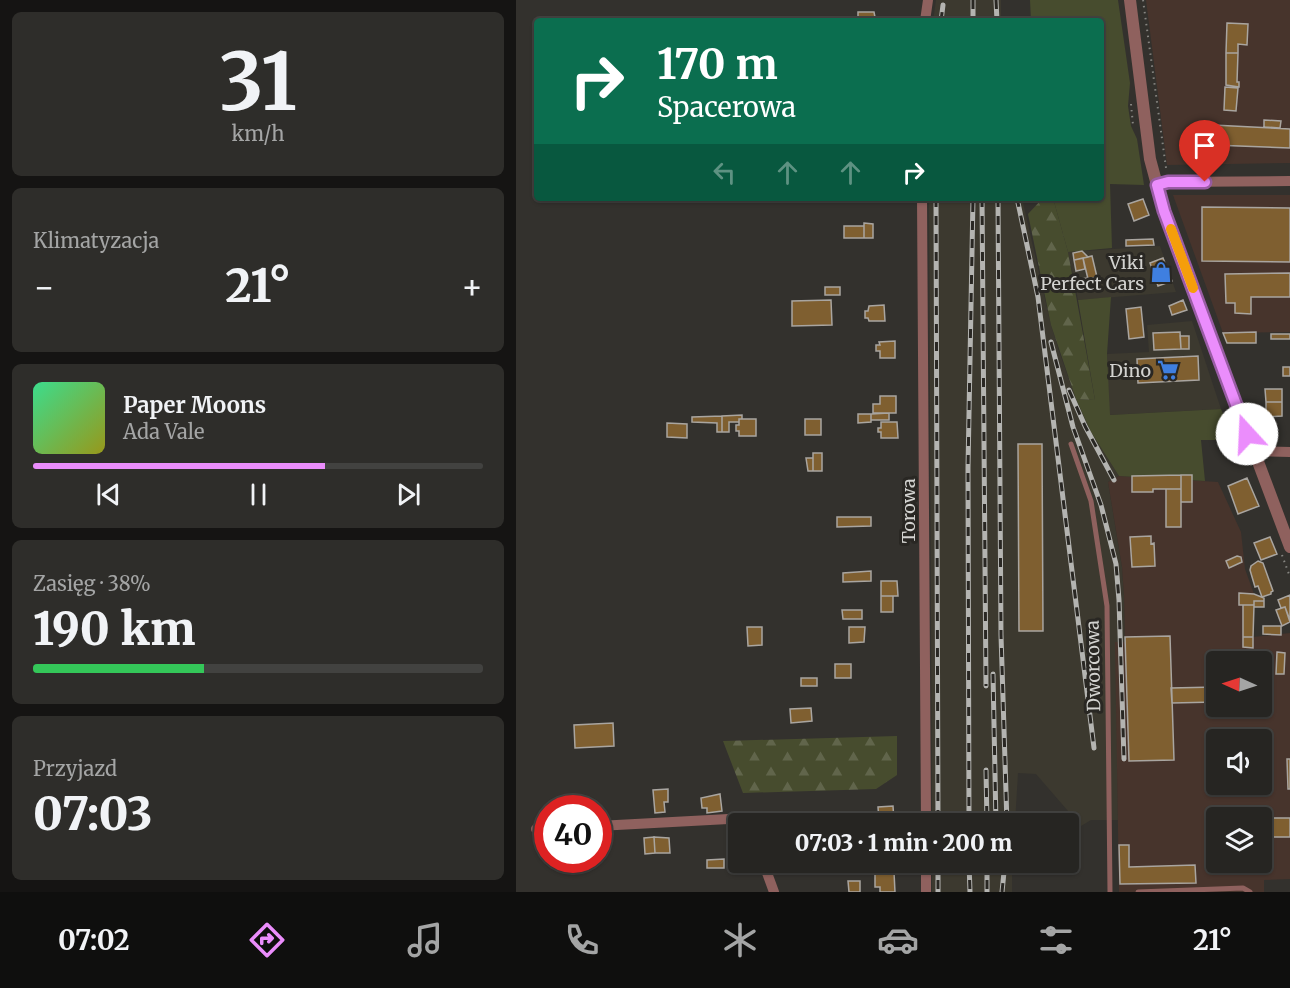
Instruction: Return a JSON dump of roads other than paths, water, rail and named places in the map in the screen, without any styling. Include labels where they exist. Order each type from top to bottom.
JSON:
[{"type":"street","points":[[926,18],[927,0]]},
{"type":"street","points":[[1130,0],[1149,150],[1164,211],[1290,547]]},
{"type":"street","points":[[1157,185],[1168,182],[1290,181]]},
{"type":"street","name":"Torowa","points":[[922,201],[926,813]]},
{"type":"street","points":[[1254,451],[1290,452]]},
{"type":"street","points":[[612,825],[728,819]]},
{"type":"street","points":[[767,873],[774,892]]},
{"type":"street","points":[[926,873],[926,892]]},
{"type":"lane","name":"Dworcowa","points":[[1071,444],[1091,501],[1107,606],[1110,892]]},
{"type":"lane","points":[[1138,892],[1243,888],[1250,892]]},
{"type":"railway","points":[[973,0],[973,18]]},
{"type":"railway","points":[[996,0],[997,18]]},
{"type":"railway","points":[[941,18],[943,5]]},
{"type":"railway","points":[[936,201],[938,813]]},
{"type":"railway","points":[[969,813],[968,468],[973,201]]},
{"type":"railway","points":[[982,201],[986,686]]},
{"type":"railway","points":[[998,201],[1001,635],[1007,813]]},
{"type":"railway","points":[[1018,201],[1038,297],[1094,748]]},
{"type":"railway","points":[[1051,342],[1073,427],[1101,505],[1116,564],[1124,759]]},
{"type":"railway","points":[[1069,390],[1114,480]]},
{"type":"railway","points":[[993,674],[996,813]]},
{"type":"railway","points":[[986,770],[987,813]]},
{"type":"railway","points":[[938,873],[938,892]]},
{"type":"railway","points":[[969,873],[970,892]]},
{"type":"railway","points":[[987,873],[987,892]]},
{"type":"railway","points":[[1002,892],[1004,873]]},
{"type":"place","name":"Viki Perfect Cars","points":[[1161,272]]},
{"type":"place","name":"Dino","points":[[1168,370]]}]
